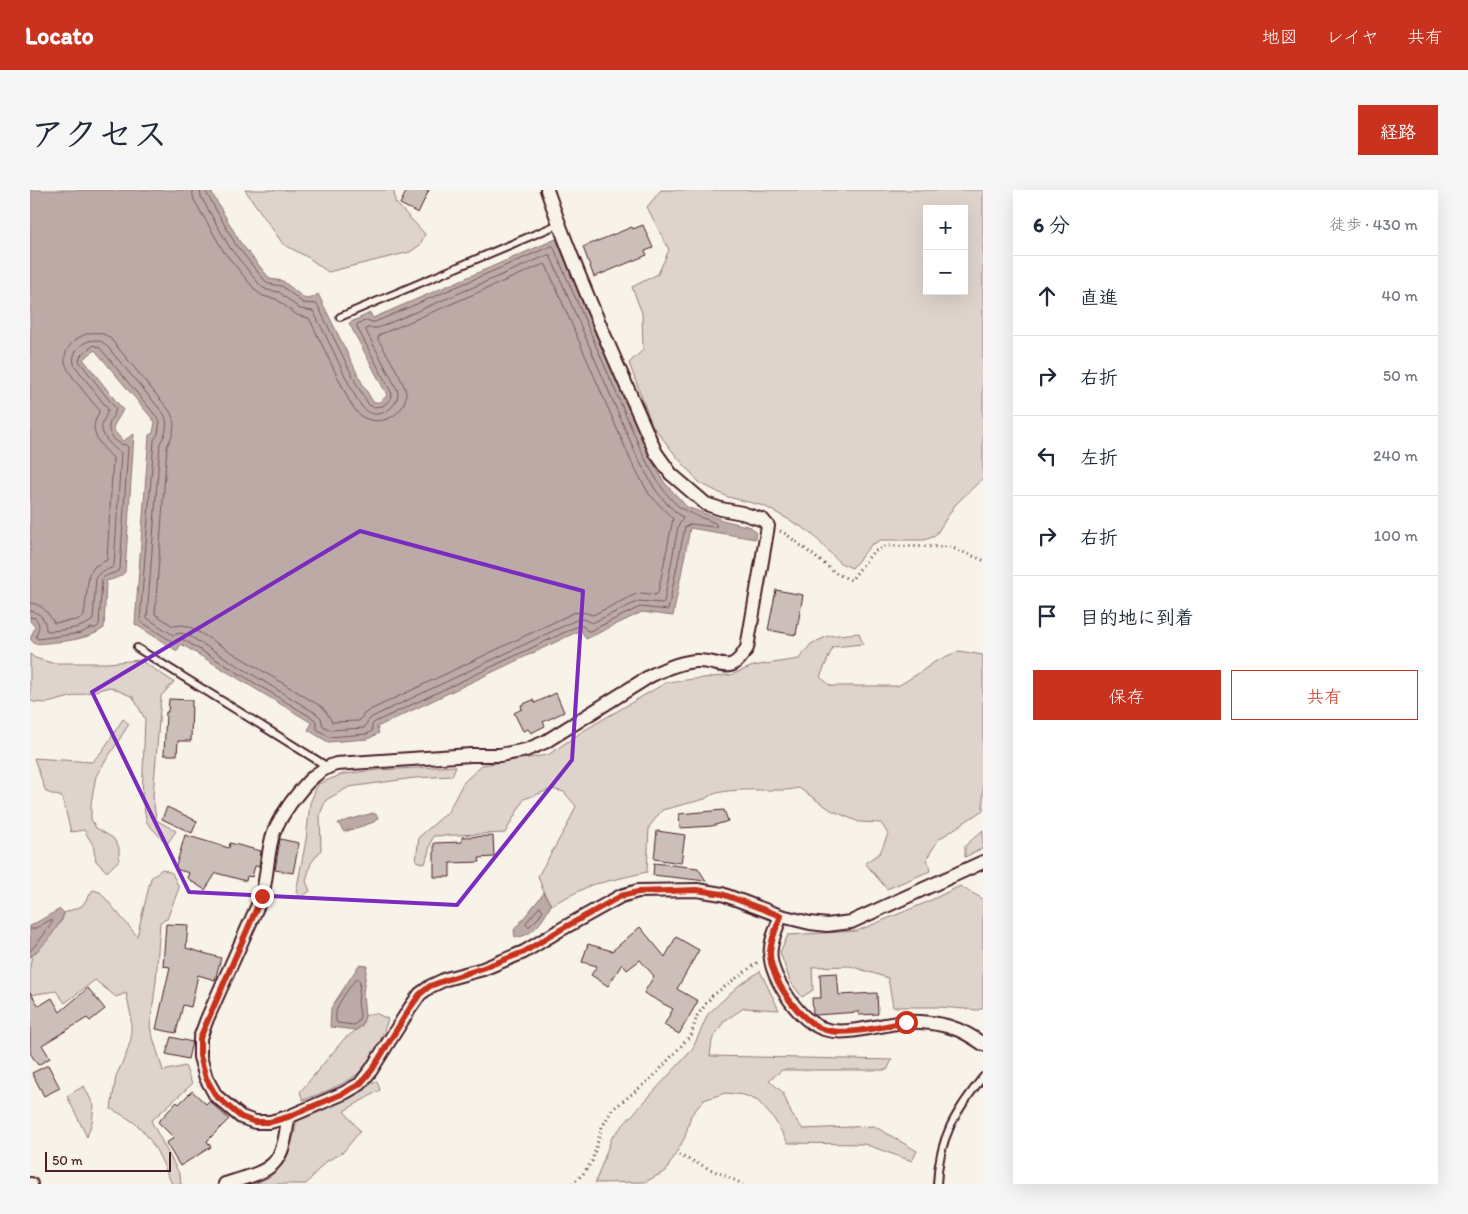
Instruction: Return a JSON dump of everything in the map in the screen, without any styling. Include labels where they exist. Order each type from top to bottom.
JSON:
[{"type":"street","points":[[547,190],[591,304],[656,452],[671,474],[706,504],[763,520],[768,526],[747,648],[741,659],[736,663],[727,665],[696,661],[662,670],[545,742],[526,750],[500,755],[336,764],[319,772],[304,784],[278,822],[272,839],[262,896],[200,1038],[200,1056],[206,1078],[216,1096],[241,1117],[255,1122],[270,1122],[288,1117],[344,1093],[360,1084],[372,1070],[410,1008],[420,994],[430,986],[524,952],[621,896],[638,892],[697,890],[722,894],[781,916],[827,926],[851,922],[983,862]]},
{"type":"street","points":[[781,916],[772,938],[770,954],[772,968],[788,998],[810,1022],[826,1030],[847,1032],[906,1022],[930,1024],[954,1028],[983,1044]]},
{"type":"street","points":[[225,1184],[261,1173],[275,1163],[281,1153],[287,1135],[288,1117]]},
{"type":"lane","points":[[340,317],[559,224]]},
{"type":"lane","points":[[137,648],[328,767]]},
{"type":"lane","points":[[937,1184],[938,1165],[952,1120],[983,1077]]},
{"type":"path","points":[[768,526],[786,534],[837,574],[851,580],[873,552],[888,546],[950,547],[983,560]]},
{"type":"path","points":[[572,1184],[583,1174],[592,1161],[602,1127],[612,1110],[653,1077],[691,1035],[697,1016],[712,996],[770,954]]},
{"type":"path","points":[[679,1155],[742,1184]]},
{"type":"highlighted area","points":[[360,531],[583,591],[572,760],[457,905],[189,892],[92,692]]},
{"type":"shaded area","points":[[245,190],[394,190],[395,202],[425,234],[420,245],[410,252],[328,272],[309,258],[283,244]]},
{"type":"shaded area","points":[[661,190],[983,190],[983,478],[955,505],[935,536],[925,540],[881,540],[871,545],[852,568],[840,563],[810,532],[786,518],[764,506],[728,497],[700,483],[652,425],[629,363],[643,350],[642,313],[632,287],[658,274],[669,250],[647,207]]},
{"type":"shaded area","points":[[859,633],[863,644],[833,647],[820,677],[831,686],[898,686],[936,661],[959,651],[983,655],[983,810],[939,839],[927,858],[930,871],[887,889],[865,863],[880,853],[888,834],[881,823],[859,822],[831,810],[799,788],[720,792],[705,799],[662,810],[649,827],[647,872],[591,885],[551,905],[538,876],[568,824],[576,806],[564,792],[552,789],[524,799],[505,833],[433,836],[425,864],[416,861],[419,837],[448,812],[463,783],[482,765],[548,755],[583,731],[667,682],[731,675],[753,666],[799,659],[811,644],[828,636]]},
{"type":"shaded area","points":[[30,654],[35,658],[52,663],[108,663],[140,660],[174,682],[161,696],[153,796],[156,820],[176,831],[167,844],[147,823],[142,798],[145,719],[133,697],[110,687],[47,703],[33,702],[30,700]]},
{"type":"shaded area","points":[[123,719],[129,724],[96,776],[91,803],[91,819],[96,828],[113,838],[119,847],[119,860],[107,872],[96,861],[93,845],[84,830],[71,832],[62,797],[46,792],[34,758],[92,762],[103,750]]},
{"type":"shaded area","points":[[456,766],[452,776],[414,778],[349,787],[326,800],[320,814],[321,850],[311,863],[306,881],[310,891],[300,898],[296,892],[306,840],[310,803],[318,784],[343,774],[378,770]]},
{"type":"shaded area","points":[[983,830],[983,848],[965,857],[965,846]]},
{"type":"shaded area","points":[[162,869],[172,873],[179,888],[167,919],[160,922],[156,981],[150,1027],[163,1071],[185,1066],[192,1084],[151,1121],[180,1175],[181,1184],[172,1184],[160,1157],[144,1132],[129,1119],[111,1109],[116,1076],[131,1039],[131,1016],[126,993],[116,997],[95,980],[65,1003],[56,991],[30,995],[30,965],[32,956],[62,920],[64,913],[82,906],[93,890],[100,892],[137,936],[151,878]]},
{"type":"shaded area","points":[[960,886],[983,899],[983,1008],[978,1010],[939,1007],[893,1007],[888,978],[850,966],[812,967],[813,990],[802,997],[790,981],[780,952],[788,935],[857,931],[925,903]]},
{"type":"shaded area","points":[[760,971],[779,1010],[744,1008],[724,1021],[712,1040],[710,1056],[892,1060],[887,1070],[782,1070],[769,1080],[783,1093],[792,1115],[803,1129],[874,1126],[917,1151],[912,1161],[864,1144],[788,1143],[774,1119],[758,1101],[744,1095],[725,1093],[704,1100],[691,1115],[685,1137],[666,1171],[645,1182],[595,1183],[612,1137],[692,1050],[708,1014],[738,986]]},
{"type":"shaded area","points":[[375,1013],[388,1019],[378,1046],[367,1065],[342,1084],[303,1100],[300,1092],[344,1039],[362,1026],[365,1016]]},
{"type":"shaded area","points":[[377,1081],[380,1090],[344,1111],[360,1131],[344,1151],[324,1163],[306,1184],[253,1184],[264,1180],[280,1168],[289,1152],[297,1121],[317,1113]]},
{"type":"shaded area","points":[[84,1086],[94,1106],[92,1122],[87,1137],[67,1096]]},
{"type":"water","points":[[30,190],[210,190],[240,242],[270,279],[283,281],[305,299],[312,298],[318,294],[373,402],[381,402],[387,395],[349,323],[370,313],[373,318],[556,239],[648,453],[664,482],[687,507],[722,520],[751,527],[756,532],[755,539],[690,528],[673,616],[642,612],[586,639],[581,630],[377,727],[379,733],[368,739],[328,742],[308,730],[312,723],[181,644],[177,651],[135,624],[149,435],[153,433],[155,422],[95,350],[83,359],[123,410],[113,427],[115,432],[123,441],[134,434],[125,572],[114,579],[106,581],[104,628],[81,638],[35,644],[30,639],[35,627],[30,621]]},
{"type":"water","points":[[373,813],[378,818],[374,822],[344,832],[338,823]]},
{"type":"water","points":[[544,893],[551,905],[545,916],[532,931],[515,937],[514,930]]},
{"type":"water","points":[[60,909],[64,913],[59,924],[45,943],[30,957],[30,926]]},
{"type":"water","points":[[359,965],[367,966],[363,993],[365,1016],[362,1025],[356,1030],[330,1027],[331,1008]]},
{"type":"building","points":[[407,190],[429,190],[418,213],[400,204]]},
{"type":"building","points":[[643,225],[653,248],[645,251],[647,255],[594,277],[583,247],[632,227],[633,229]]},
{"type":"building","points":[[776,590],[803,595],[796,635],[768,630]]},
{"type":"building","points":[[556,693],[564,712],[543,722],[545,726],[531,733],[528,729],[523,731],[514,713],[522,709],[521,705],[533,700],[535,703]]},
{"type":"building","points":[[169,699],[192,700],[191,741],[178,741],[177,755],[164,755],[166,712],[168,712]]},
{"type":"building","points":[[167,807],[197,821],[192,833],[162,819]]},
{"type":"building","points":[[724,810],[728,821],[712,826],[680,828],[679,814]]},
{"type":"building","points":[[657,831],[685,835],[681,863],[654,859]]},
{"type":"building","points":[[185,835],[229,848],[230,843],[261,851],[259,866],[255,866],[252,877],[247,876],[246,881],[216,873],[205,890],[187,878],[189,873],[175,869]]},
{"type":"building","points":[[493,836],[494,857],[479,858],[480,862],[450,863],[450,877],[434,877],[434,843],[462,842],[462,837]]},
{"type":"building","points":[[280,839],[299,843],[293,873],[275,870]]},
{"type":"building","points":[[654,863],[698,868],[706,881],[653,875]]},
{"type":"building","points":[[166,924],[188,925],[186,948],[221,958],[215,980],[198,975],[191,1007],[183,1005],[176,1033],[156,1029],[170,967],[163,966]]},
{"type":"building","points":[[640,927],[665,957],[676,937],[699,950],[677,989],[698,1001],[679,1034],[664,1025],[673,1009],[644,993],[654,976],[640,960],[627,970],[622,964],[608,986],[591,975],[597,966],[582,962],[588,944],[612,951]]},
{"type":"building","points":[[837,973],[839,995],[877,993],[878,1014],[859,1015],[859,1012],[813,1014],[812,998],[821,998],[820,974]]},
{"type":"building","points":[[88,988],[105,1009],[90,1021],[87,1018],[42,1045],[50,1058],[38,1065],[30,1053],[30,992],[39,1006],[52,998],[60,1012]]},
{"type":"building","points":[[171,1037],[192,1042],[188,1059],[166,1054]]},
{"type":"building","points":[[48,1065],[60,1088],[44,1096],[32,1073]]},
{"type":"building","points":[[192,1091],[206,1104],[209,1101],[229,1119],[207,1141],[211,1147],[180,1166],[166,1143],[174,1138],[158,1122],[177,1102],[179,1104]]},
{"type":"route","points":[[262,896],[200,1038],[200,1056],[206,1078],[216,1096],[241,1117],[255,1122],[270,1122],[288,1117],[344,1093],[360,1084],[372,1070],[420,994],[430,986],[524,952],[621,896],[638,892],[697,890],[722,894],[781,916],[772,938],[770,954],[772,968],[788,998],[800,1012],[810,1022],[826,1030],[847,1032],[906,1022]]}]
